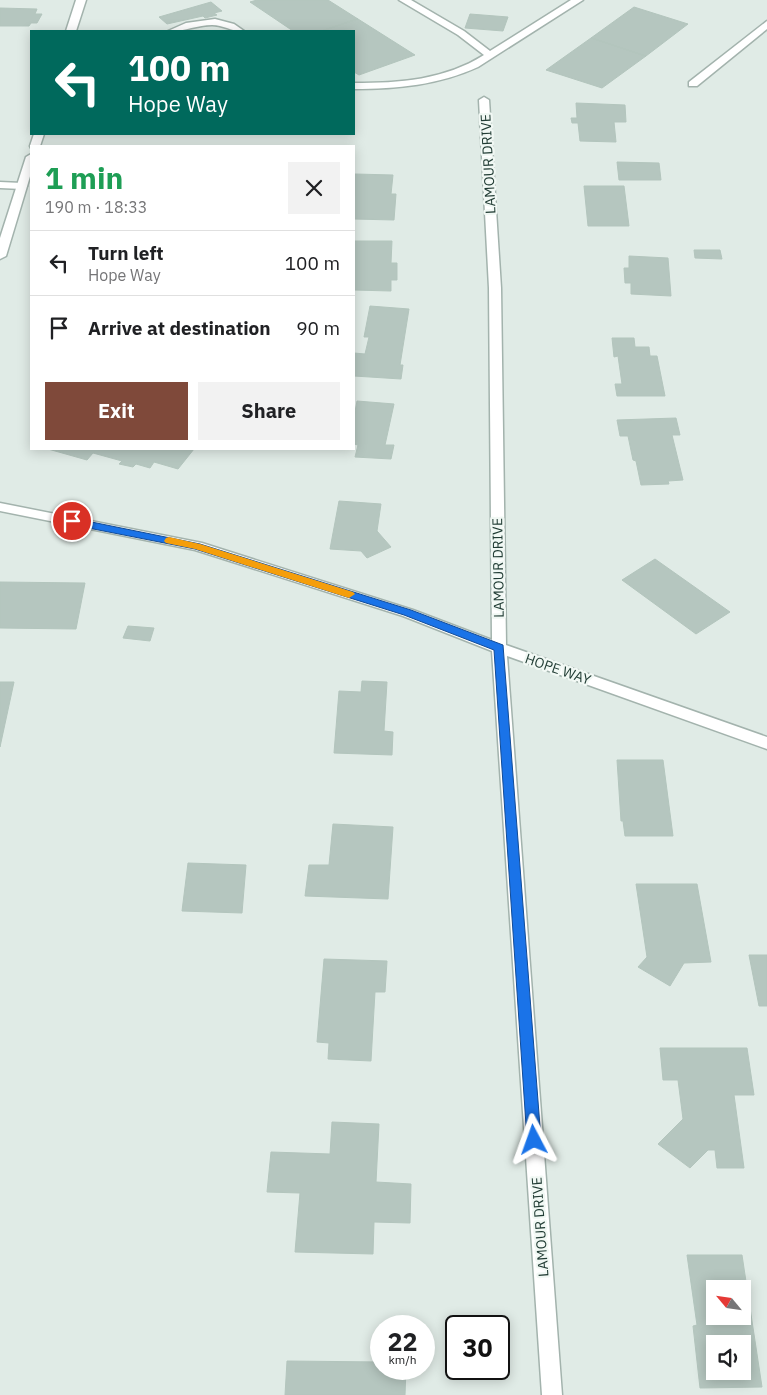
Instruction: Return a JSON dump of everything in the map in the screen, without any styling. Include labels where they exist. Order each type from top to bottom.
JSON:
[{"type":"street","points":[[71,30],[81,0]]},
{"type":"street","points":[[404,0],[461,33],[490,55]]},
{"type":"street","points":[[355,86],[418,84],[452,74],[482,60],[578,0]]},
{"type":"street","points":[[176,30],[194,24],[213,21],[232,26],[238,30]]},
{"type":"street","points":[[693,84],[767,24]]},
{"type":"street","name":"LAMOUR DRIVE","points":[[484,100],[495,288],[499,648],[552,1395]]},
{"type":"street","points":[[0,256],[30,160]]},
{"type":"street","points":[[0,185],[22,186]]},
{"type":"street","name":"HOPE WAY","points":[[0,507],[197,546],[408,612],[499,648],[767,743]]},
{"type":"building","points":[[257,0],[328,0],[358,19],[324,30],[292,30],[250,2]]},
{"type":"building","points":[[211,2],[222,11],[214,13],[217,15],[167,24],[159,17]]},
{"type":"building","points":[[634,7],[688,24],[646,56],[591,38]]},
{"type":"building","points":[[0,8],[37,9],[35,14],[42,14],[37,23],[31,23],[29,26],[0,26]]},
{"type":"building","points":[[470,14],[508,17],[503,31],[465,28]]},
{"type":"building","points":[[358,19],[415,55],[359,75],[355,73],[355,30],[324,30]]},
{"type":"building","points":[[591,38],[646,56],[602,88],[546,70]]},
{"type":"building","points":[[576,103],[625,105],[626,122],[614,122],[616,142],[580,141],[578,123],[572,123],[571,118],[577,118]]},
{"type":"building","points":[[617,162],[659,163],[661,180],[619,180]]},
{"type":"building","points":[[355,174],[393,175],[391,194],[396,194],[394,220],[355,219]]},
{"type":"building","points":[[584,186],[624,186],[629,226],[588,226]]},
{"type":"building","points":[[355,241],[392,241],[391,263],[397,263],[397,280],[391,280],[391,291],[355,290]]},
{"type":"building","points":[[694,250],[720,250],[722,259],[695,258]]},
{"type":"building","points":[[629,256],[668,258],[671,296],[631,294],[631,283],[625,283],[624,268],[629,268]]},
{"type":"building","points":[[370,306],[409,309],[400,365],[403,365],[401,379],[355,376],[355,353],[365,354],[369,337],[364,337]]},
{"type":"building","points":[[612,338],[634,338],[635,347],[649,347],[650,356],[657,356],[665,396],[617,396],[615,384],[622,384],[618,356],[614,357]]},
{"type":"building","points":[[357,401],[394,404],[385,445],[394,445],[391,459],[355,457],[358,445],[355,444],[355,412]]},
{"type":"building","points":[[676,418],[680,435],[672,435],[683,480],[668,481],[669,484],[641,485],[628,436],[620,436],[617,420]]},
{"type":"building","points":[[52,450],[193,450],[178,469],[154,462],[150,468],[136,464],[133,467],[119,464],[122,461],[93,453],[87,460]]},
{"type":"building","points":[[339,501],[381,504],[377,531],[391,547],[367,558],[361,551],[330,549]]},
{"type":"building","points":[[655,559],[730,612],[696,634],[622,580]]},
{"type":"building","points":[[0,582],[85,583],[76,629],[0,628]]},
{"type":"building","points":[[128,626],[154,628],[150,641],[123,638]]},
{"type":"building","points":[[362,681],[387,682],[384,731],[393,732],[392,755],[334,753],[339,691],[361,692]]},
{"type":"building","points":[[0,682],[14,682],[0,747]]},
{"type":"building","points":[[617,760],[663,760],[673,836],[625,836],[623,821],[621,821]]},
{"type":"building","points":[[333,824],[393,827],[388,899],[305,896],[309,865],[329,865]]},
{"type":"building","points":[[188,863],[246,865],[242,913],[182,911]]},
{"type":"building","points":[[636,884],[697,884],[711,962],[684,963],[670,986],[638,967],[647,957]]},
{"type":"building","points":[[749,955],[767,955],[767,1006],[759,1006]]},
{"type":"building","points":[[324,959],[387,961],[385,992],[375,992],[371,1061],[328,1059],[329,1043],[317,1042]]},
{"type":"building","points":[[660,1048],[747,1048],[754,1095],[734,1095],[744,1168],[717,1168],[715,1150],[708,1150],[690,1168],[658,1144],[683,1119],[678,1080],[663,1080]]},
{"type":"building","points":[[332,1122],[379,1124],[376,1182],[411,1184],[410,1223],[374,1222],[373,1254],[295,1252],[300,1193],[267,1192],[271,1152],[330,1154]]},
{"type":"building","points":[[687,1255],[742,1255],[746,1280],[706,1280],[706,1325],[751,1325],[751,1314],[762,1387],[700,1388],[693,1326],[697,1325]]},
{"type":"building","points":[[287,1361],[370,1362],[370,1380],[406,1380],[405,1395],[285,1395]]},
{"type":"slow traffic","points":[[169,541],[197,546],[349,594]]},
{"type":"route","points":[[72,521],[197,546],[408,612],[499,648],[534,1140]]}]
